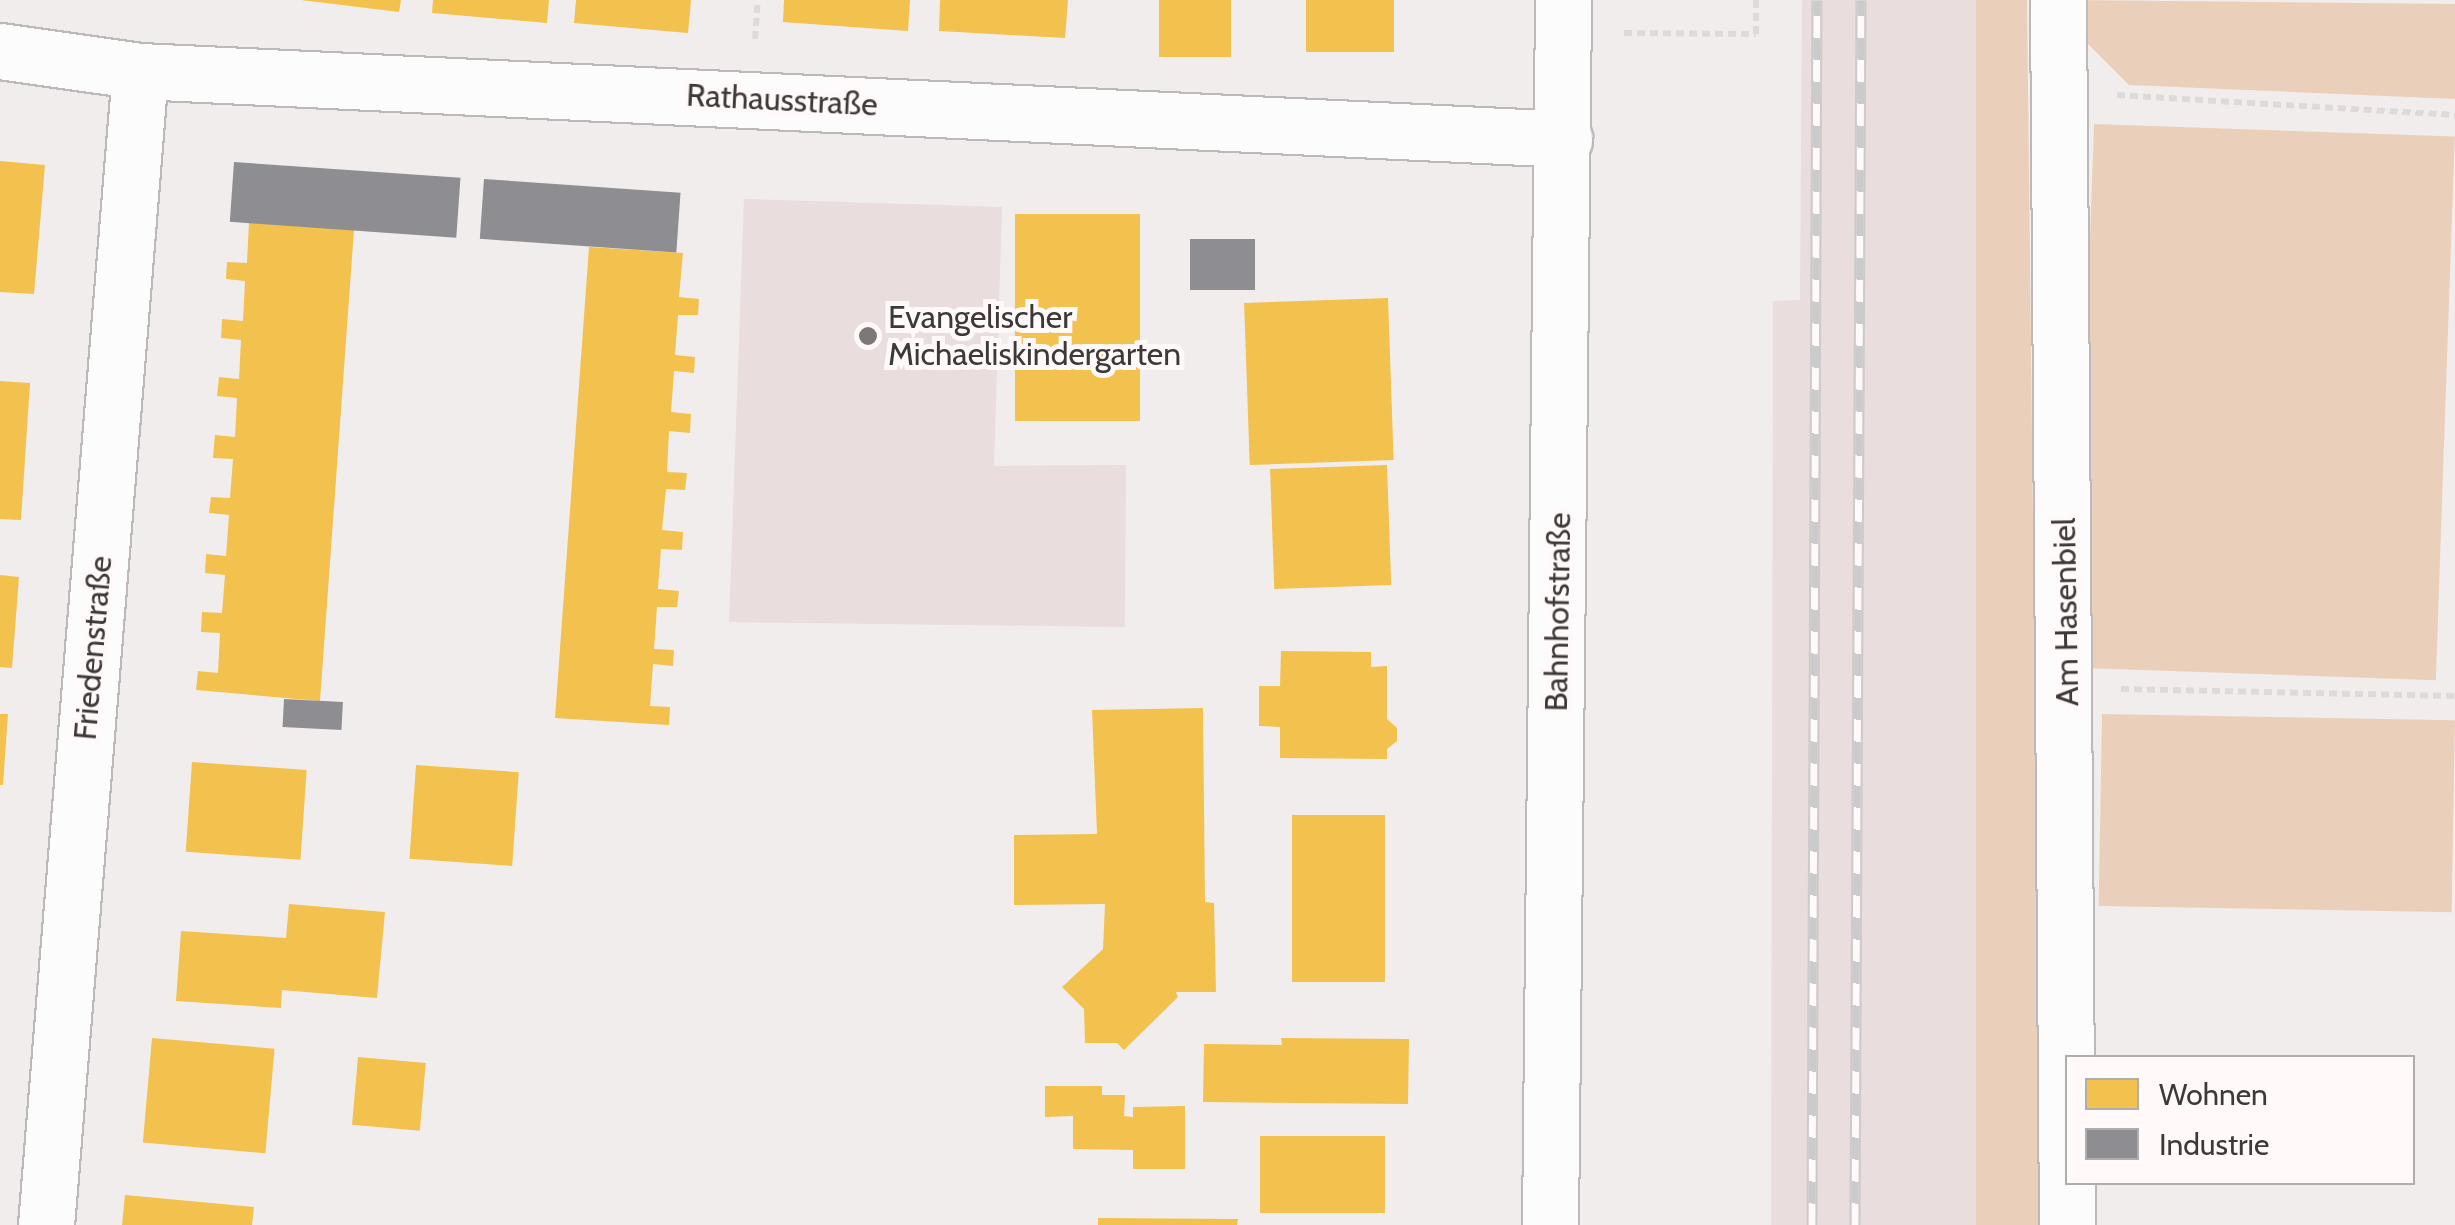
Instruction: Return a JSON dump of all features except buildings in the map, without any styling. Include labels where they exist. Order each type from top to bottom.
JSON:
[{"type":"street","name":"Am Hasenbiel","points":[[2058,0],[2067,688],[2067,1055]]},
{"type":"street","name":"Bahnhofstraße","points":[[1550,1225],[1563,16]]},
{"type":"street","name":"Rathausstraße","points":[[0,51],[140,70],[1564,138]]},
{"type":"street","name":"Friedenstraße","points":[[46,1225],[140,70]]},
{"type":"street","name":"Am Hasenbiel","points":[[2067,1185],[2067,1225]]},
{"type":"path","points":[[1563,16],[1756,34],[1756,0]]},
{"type":"path","points":[[2060,92],[2455,116]]},
{"type":"path","points":[[2067,688],[2455,696]]},
{"type":"shaded area","points":[[1802,0],[1976,0],[1976,1225],[1771,1225],[1773,301],[1800,300]]},
{"type":"shaded area","points":[[1976,0],[2027,0],[2041,1225],[1976,1225]]},
{"type":"shaded area","points":[[2074,0],[2455,4],[2455,99],[2129,85],[2074,30]]},
{"type":"shaded area","points":[[2094,124],[2455,137],[2436,680],[2075,668]]},
{"type":"shaded area","name":"Evangelischer Michaeliskindergarten","points":[[744,199],[1002,207],[994,466],[1126,465],[1125,627],[729,622]]},
{"type":"shaded area","points":[[2102,714],[2455,720],[2452,912],[2099,906]]},
{"type":"railway","points":[[1812,1225],[1817,0]]},
{"type":"railway","points":[[1855,1225],[1861,0]]},
{"type":"place","name":"Evangelischer Michaeliskindergarten","points":[[868,336]]}]
